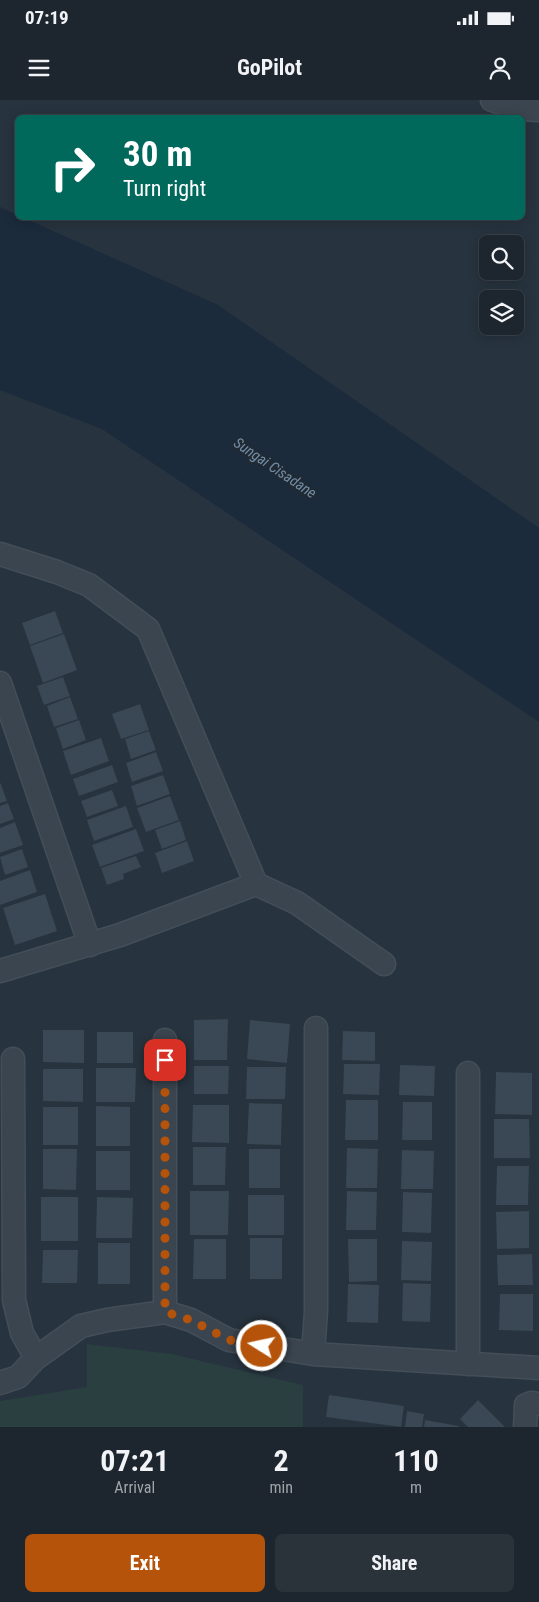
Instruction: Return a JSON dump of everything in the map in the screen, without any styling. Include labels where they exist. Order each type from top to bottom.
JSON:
[{"type":"street","points":[[492,100],[519,109],[539,110]]},
{"type":"street","points":[[0,554],[57,572],[89,585],[148,629],[256,884],[297,902],[384,964]]},
{"type":"street","points":[[0,683],[90,944]]},
{"type":"street","points":[[0,970],[120,935],[256,884]]},
{"type":"street","points":[[313,1354],[316,1311],[316,1028]]},
{"type":"street","points":[[165,1040],[165,1312]]},
{"type":"street","points":[[13,1058],[14,1300],[22,1333],[36,1358]]},
{"type":"street","points":[[468,1073],[468,1364]]},
{"type":"street","points":[[0,1383],[18,1377],[36,1358],[81,1326],[106,1320],[165,1312],[191,1320],[229,1340],[313,1354],[539,1368]]},
{"type":"street","points":[[525,1427],[526,1405],[531,1403],[539,1404]]},
{"type":"green space","points":[[87,1344],[172,1354],[303,1385],[303,1427],[0,1427],[0,1401],[87,1387]]},
{"type":"water","name":"Sungai Cisadane","points":[[0,207],[15,214],[15,220],[28,220],[218,305],[539,528],[539,722],[102,429],[0,390]]},
{"type":"building","points":[[55,611],[63,633],[30,645],[22,623]]},
{"type":"building","points":[[64,634],[77,670],[43,683],[30,646]]},
{"type":"building","points":[[63,677],[70,696],[44,705],[37,686]]},
{"type":"building","points":[[70,697],[78,719],[54,727],[47,706]]},
{"type":"building","points":[[140,704],[149,730],[121,739],[112,714]]},
{"type":"building","points":[[79,720],[86,740],[63,749],[56,728]]},
{"type":"building","points":[[149,731],[156,750],[131,759],[125,739]]},
{"type":"building","points":[[101,738],[109,761],[71,775],[63,751]]},
{"type":"building","points":[[156,752],[163,771],[132,782],[126,763]]},
{"type":"building","points":[[112,765],[118,782],[79,796],[73,779]]},
{"type":"building","points":[[163,775],[170,794],[137,806],[131,786]]},
{"type":"building","points":[[0,782],[7,801],[0,803]]},
{"type":"building","points":[[112,790],[118,806],[87,817],[81,801]]},
{"type":"building","points":[[170,796],[179,820],[146,832],[137,808]]},
{"type":"building","points":[[8,803],[14,819],[0,824],[0,806]]},
{"type":"building","points":[[126,806],[133,827],[94,841],[87,820]]},
{"type":"building","points":[[180,821],[186,840],[162,849],[155,830]]},
{"type":"building","points":[[15,822],[23,845],[0,853],[0,828]]},
{"type":"building","points":[[136,829],[144,851],[100,867],[92,845]]},
{"type":"building","points":[[187,841],[194,861],[162,873],[155,853]]},
{"type":"building","points":[[22,849],[28,867],[5,875],[0,857]]},
{"type":"building","points":[[136,856],[141,867],[123,874],[124,879],[107,885],[101,868]]},
{"type":"building","points":[[30,870],[37,892],[0,905],[0,881]]},
{"type":"building","points":[[45,894],[57,931],[15,945],[3,908]]},
{"type":"building","points":[[228,1019],[227,1060],[194,1060],[194,1020]]},
{"type":"building","points":[[250,1020],[290,1024],[287,1063],[247,1059]]},
{"type":"building","points":[[43,1030],[84,1030],[84,1063],[43,1062]]},
{"type":"building","points":[[343,1031],[375,1032],[375,1061],[342,1060]]},
{"type":"building","points":[[97,1032],[133,1032],[133,1063],[97,1063]]},
{"type":"building","points":[[344,1064],[380,1064],[379,1095],[343,1094]]},
{"type":"building","points":[[400,1065],[435,1066],[434,1096],[399,1095]]},
{"type":"building","points":[[194,1066],[229,1066],[228,1094],[194,1094]]},
{"type":"building","points":[[247,1067],[286,1067],[285,1099],[246,1099]]},
{"type":"building","points":[[96,1068],[136,1068],[135,1102],[96,1102]]},
{"type":"building","points":[[43,1069],[83,1069],[83,1102],[43,1101]]},
{"type":"building","points":[[496,1072],[532,1073],[532,1115],[495,1114]]},
{"type":"building","points":[[346,1100],[378,1100],[378,1140],[345,1140]]},
{"type":"building","points":[[403,1102],[432,1102],[432,1140],[402,1140]]},
{"type":"building","points":[[249,1103],[282,1104],[281,1145],[247,1144]]},
{"type":"building","points":[[193,1105],[229,1105],[229,1143],[192,1142]]},
{"type":"building","points":[[96,1106],[130,1107],[130,1146],[96,1146]]},
{"type":"building","points":[[43,1107],[78,1107],[78,1145],[43,1145]]},
{"type":"building","points":[[494,1119],[529,1119],[530,1158],[494,1158]]},
{"type":"building","points":[[193,1147],[226,1147],[225,1185],[193,1185]]},
{"type":"building","points":[[347,1148],[378,1149],[377,1188],[346,1188]]},
{"type":"building","points":[[43,1149],[77,1149],[76,1190],[43,1189]]},
{"type":"building","points":[[249,1149],[280,1149],[280,1188],[249,1188]]},
{"type":"building","points":[[402,1150],[434,1151],[433,1189],[401,1189]]},
{"type":"building","points":[[96,1151],[130,1151],[130,1190],[96,1190]]},
{"type":"building","points":[[497,1166],[529,1166],[528,1205],[496,1205]]},
{"type":"building","points":[[190,1191],[229,1191],[228,1235],[190,1235]]},
{"type":"building","points":[[347,1191],[377,1192],[376,1230],[346,1230]]},
{"type":"building","points":[[403,1192],[432,1193],[431,1233],[402,1232]]},
{"type":"building","points":[[248,1195],[284,1195],[284,1235],[248,1235]]},
{"type":"building","points":[[41,1197],[78,1197],[78,1241],[41,1241]]},
{"type":"building","points":[[97,1197],[133,1198],[132,1238],[96,1238]]},
{"type":"building","points":[[529,1211],[529,1248],[497,1249],[496,1212]]},
{"type":"building","points":[[250,1238],[282,1238],[282,1279],[250,1279]]},
{"type":"building","points":[[194,1239],[226,1239],[226,1279],[193,1279]]},
{"type":"building","points":[[348,1239],[377,1239],[377,1281],[349,1282]]},
{"type":"building","points":[[402,1241],[432,1242],[431,1281],[401,1280]]},
{"type":"building","points":[[98,1243],[130,1243],[130,1284],[98,1284]]},
{"type":"building","points":[[43,1250],[78,1250],[77,1283],[42,1283]]},
{"type":"building","points":[[532,1254],[533,1285],[498,1285],[497,1255]]},
{"type":"building","points":[[403,1283],[431,1284],[430,1322],[402,1321]]},
{"type":"building","points":[[348,1284],[379,1285],[378,1323],[347,1322]]},
{"type":"building","points":[[500,1294],[533,1294],[533,1331],[499,1330]]},
{"type":"building","points":[[329,1395],[404,1406],[401,1427],[326,1417]]},
{"type":"building","points":[[478,1400],[505,1427],[468,1427],[460,1419]]},
{"type":"building","points":[[407,1411],[424,1414],[422,1427],[405,1427]]},
{"type":"building","points":[[425,1420],[459,1426],[459,1427],[424,1427]]},
{"type":"route","points":[[165,1060],[165,1312],[191,1320],[229,1340],[262,1346]]}]
